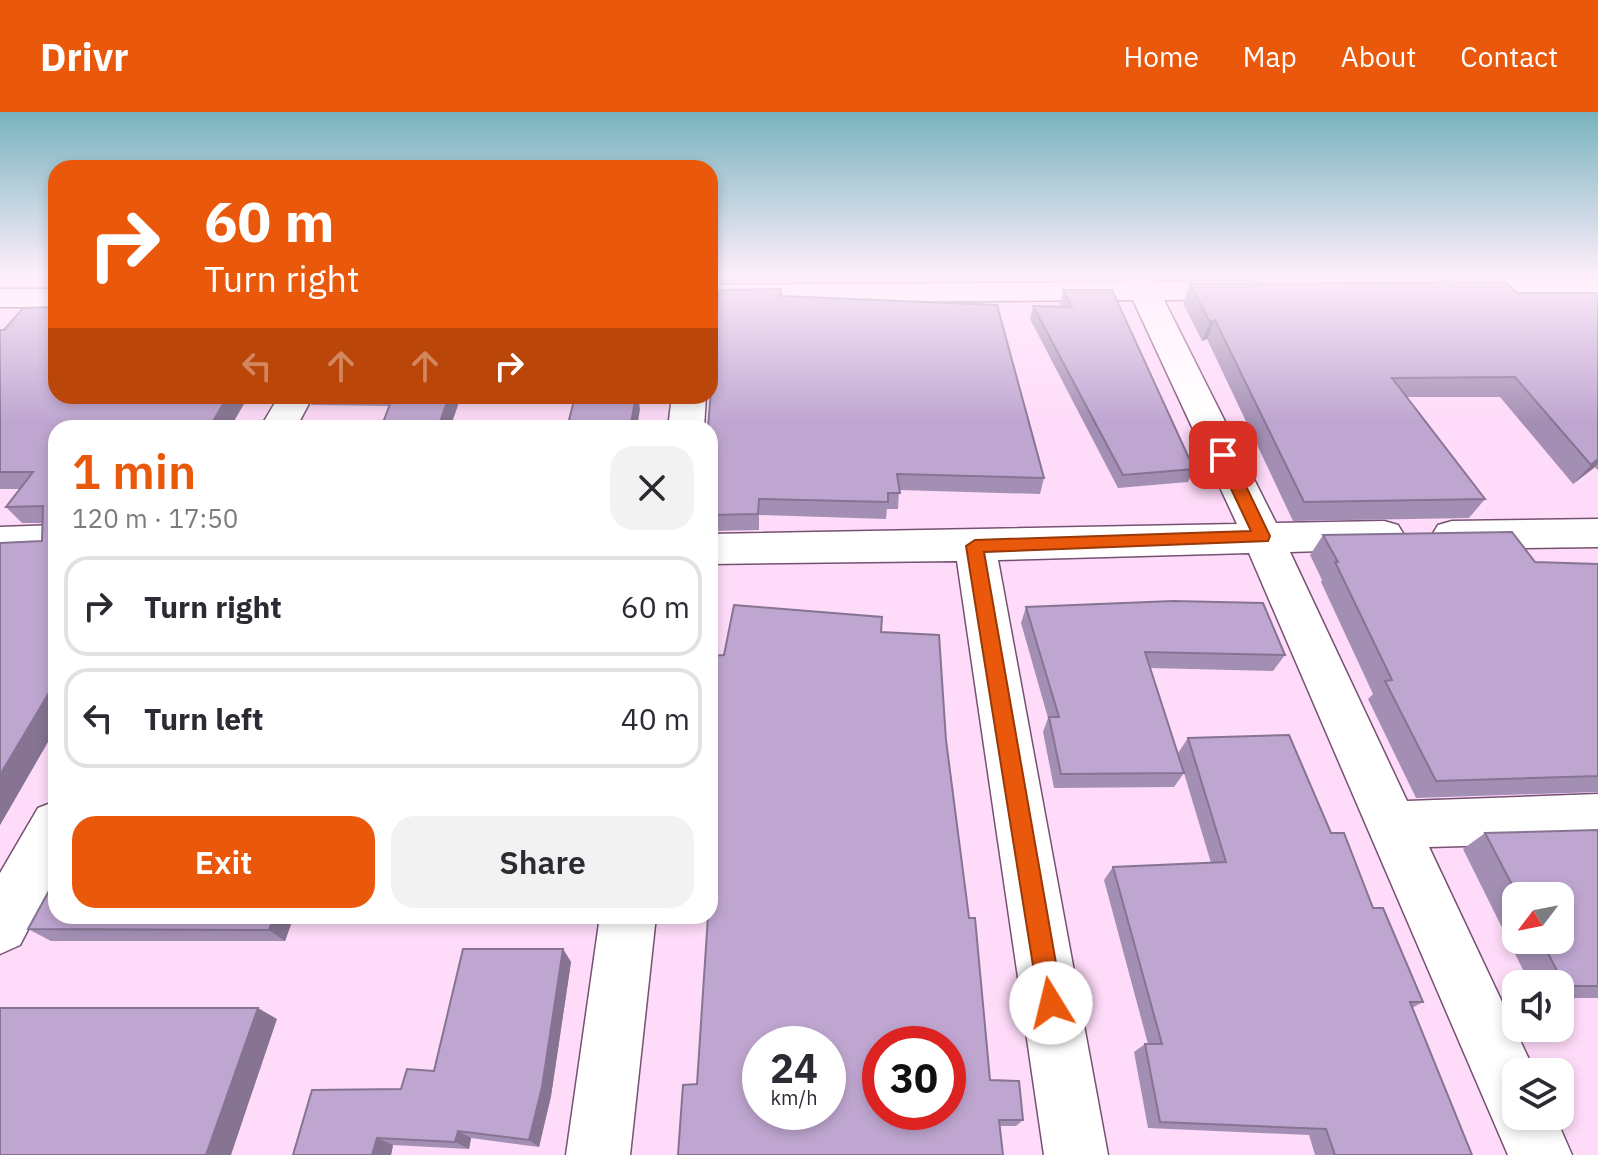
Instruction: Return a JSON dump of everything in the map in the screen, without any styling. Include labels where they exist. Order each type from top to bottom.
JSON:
[{"type":"street","points":[[1161,325],[1262,536],[1502,1070]]},
{"type":"street","points":[[718,549],[975,546],[1262,536],[1598,533]]},
{"type":"street","points":[[0,542],[48,540]]},
{"type":"street","points":[[975,546],[1076,1155]]},
{"type":"street","points":[[1392,825],[1598,818]]},
{"type":"street","points":[[0,926],[48,839]]},
{"type":"street","points":[[598,1155],[627,924]]},
{"type":"street","points":[[1529,1130],[1540,1155]]},
{"type":"building","points":[[9,325],[48,325],[48,404],[223,404],[214,420],[48,420],[48,694],[0,775],[0,543],[42,541],[43,506],[6,507],[33,472],[0,472],[0,330]]},
{"type":"building","points":[[718,325],[1002,325],[1044,478],[897,474],[900,493],[888,493],[888,502],[759,499],[758,514],[718,515],[718,420],[709,420],[710,404],[718,404]]},
{"type":"building","points":[[1043,325],[1128,325],[1194,469],[1123,475]]},
{"type":"building","points":[[1217,325],[1598,325],[1598,459],[1591,465],[1515,377],[1392,378],[1485,499],[1304,502]]},
{"type":"building","points":[[390,404],[446,404],[441,420],[384,420]]},
{"type":"building","points":[[573,404],[634,404],[632,420],[569,420]]},
{"type":"building","points":[[1512,532],[1535,562],[1598,564],[1598,776],[1436,781],[1385,681],[1392,680],[1323,535]]},
{"type":"building","points":[[1173,601],[1263,603],[1285,655],[1145,652],[1184,773],[1061,774],[1049,717],[1059,717],[1026,607]]},
{"type":"building","points":[[734,605],[882,617],[881,632],[939,635],[946,740],[969,918],[975,918],[990,1080],[1019,1081],[1023,1120],[999,1120],[1003,1155],[678,1155],[683,1085],[697,1084],[707,924],[718,924],[718,655],[724,655]]},
{"type":"building","points":[[1289,735],[1331,833],[1344,833],[1373,908],[1383,908],[1423,1002],[1410,1002],[1472,1155],[1335,1155],[1326,1129],[1160,1122],[1145,1044],[1162,1044],[1113,867],[1226,862],[1188,738]]},
{"type":"building","points":[[1598,830],[1598,986],[1574,986],[1574,970],[1557,970],[1548,954],[1574,954],[1574,882],[1511,882],[1485,833]]},
{"type":"building","points":[[48,893],[48,924],[271,924],[269,930],[28,929]]},
{"type":"building","points":[[463,949],[563,949],[542,1087],[529,1140],[458,1131],[455,1142],[377,1138],[372,1155],[293,1155],[312,1090],[401,1089],[407,1069],[434,1071]]},
{"type":"building","points":[[0,1008],[258,1008],[206,1155],[0,1155]]},
{"type":"route","points":[[1051,1003],[975,546],[1262,536],[1223,455]]}]
